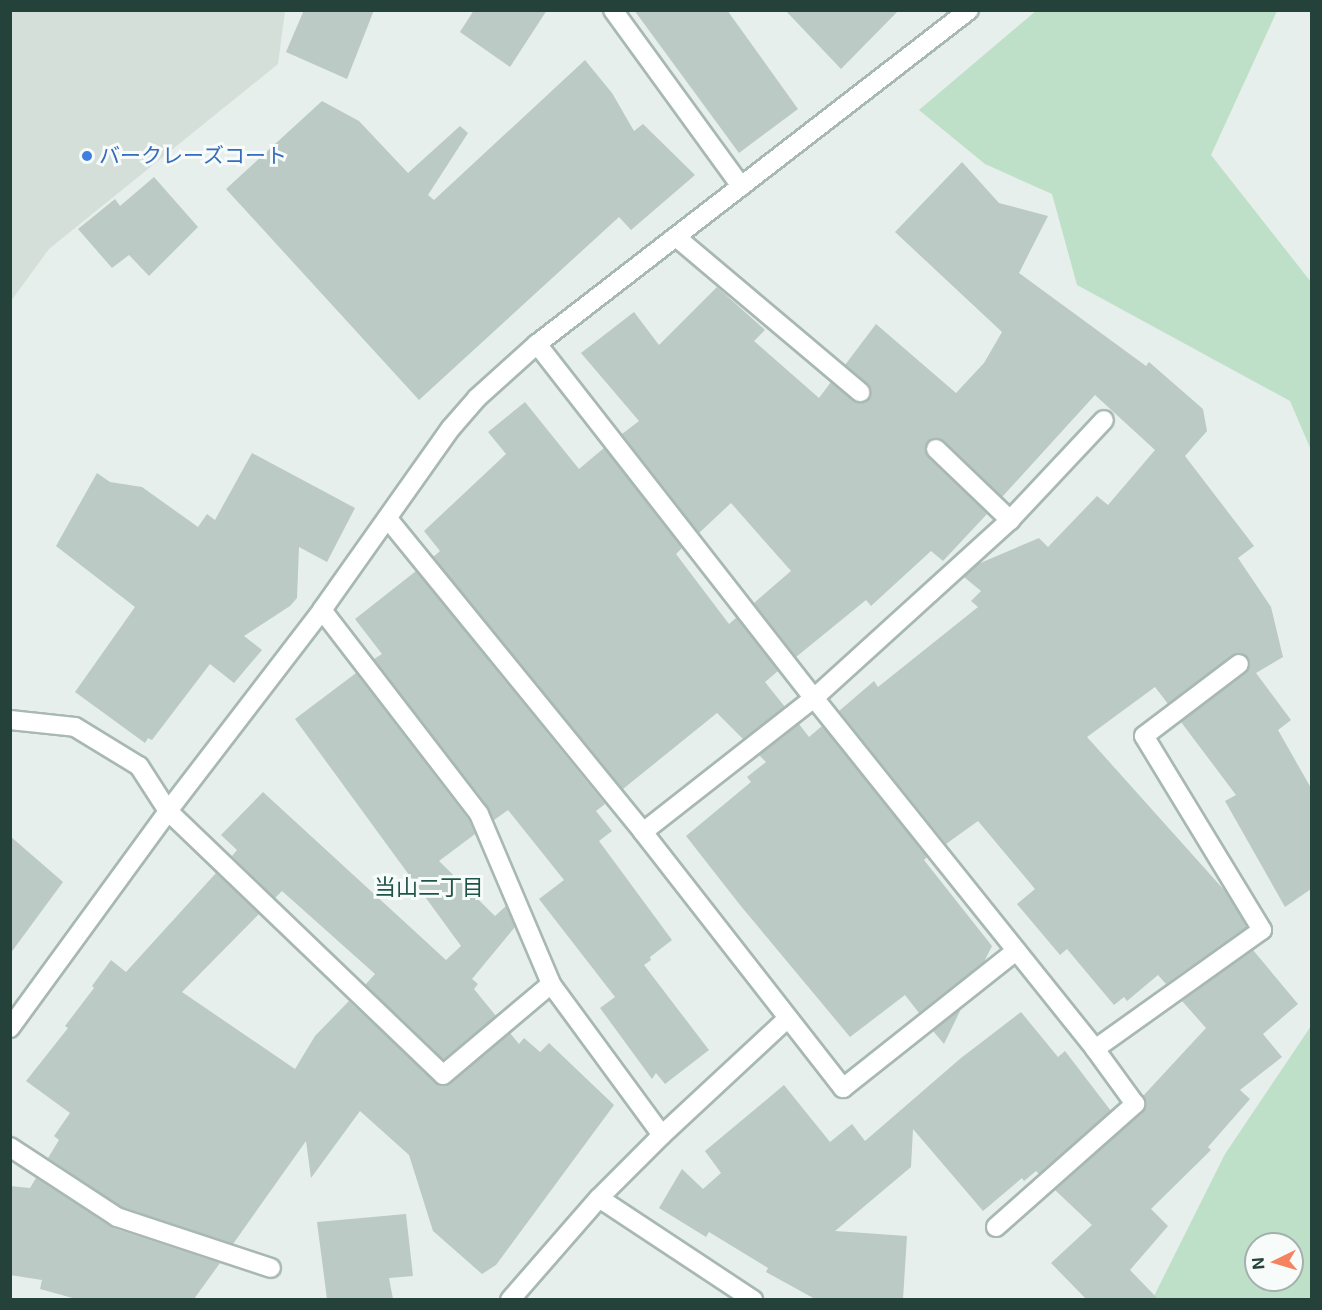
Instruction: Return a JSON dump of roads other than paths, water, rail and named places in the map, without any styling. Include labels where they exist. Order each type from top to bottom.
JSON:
[{"type":"street","points":[[613,10],[741,186]]},
{"type":"street","points":[[10,1028],[168,811],[322,610],[451,428],[477,398],[537,344],[969,10]]},
{"type":"street","points":[[676,237],[860,392]]},
{"type":"street","points":[[537,344],[814,698],[1095,1049],[1136,1104],[996,1227]]},
{"type":"street","points":[[643,832],[814,698],[1010,520],[1104,420]]},
{"type":"street","points":[[936,449],[1010,520]]},
{"type":"street","points":[[388,519],[643,832],[843,1088],[1016,951]]},
{"type":"street","points":[[322,610],[479,814],[551,984],[662,1135]]},
{"type":"street","points":[[1095,1049],[1262,930],[1144,736],[1239,664]]},
{"type":"street","points":[[10,720],[75,727],[139,766],[168,811],[443,1075],[551,984]]},
{"type":"street","points":[[510,1299],[599,1198],[662,1135],[787,1019]]},
{"type":"street","points":[[10,1147],[117,1217],[270,1268]]},
{"type":"street","points":[[599,1198],[753,1299]]},
{"type":"place","name":"バークレーズコート","points":[[87,156]]},
{"type":"district","name":"当山二丁目","points":[[429,888]]}]
